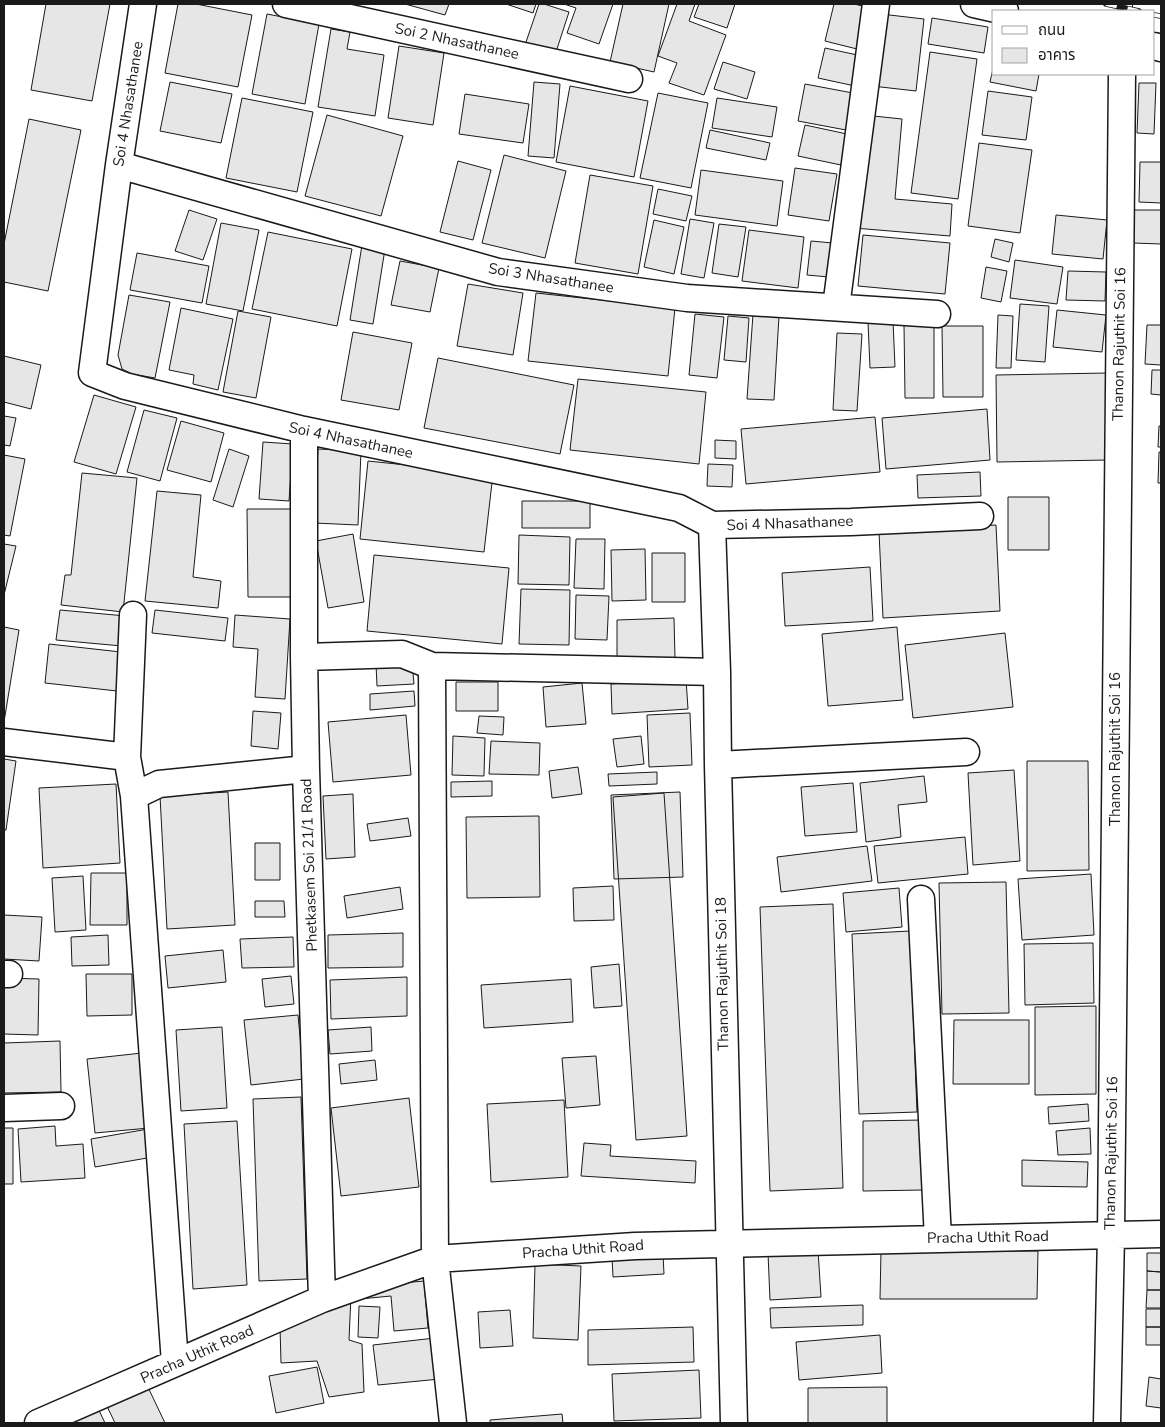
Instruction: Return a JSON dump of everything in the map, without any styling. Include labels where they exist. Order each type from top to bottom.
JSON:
[{"type":"street","name":"Soi 4 Nhasathanee","points":[[143,4],[119,165],[92,373],[124,386],[304,430],[679,508],[712,525],[851,522],[980,516]]},
{"type":"street","name":"Soi 2 Nhasathanee","points":[[286,4],[629,78]]},
{"type":"street","points":[[836,307],[876,4]]},
{"type":"street","points":[[974,4],[1001,10]]},
{"type":"street","name":"Thanon Rajuthit Soi 16","points":[[1107,1423],[1111,1235],[1122,75]]},
{"type":"street","name":"Soi 3 Nhasathanee","points":[[119,165],[498,272],[687,298],[937,314]]},
{"type":"street","name":"Phetkasem Soi 21/1 Road","points":[[304,430],[306,769],[322,1299]]},
{"type":"street","name":"Thanon Rajuthit Soi 18","points":[[712,525],[717,672],[728,1243],[734,1423]]},
{"type":"street","points":[[133,615],[127,757],[134,796],[175,1363]]},
{"type":"street","points":[[304,656],[402,654],[432,666],[717,672]]},
{"type":"street","points":[[432,666],[435,1259],[453,1423]]},
{"type":"street","points":[[4,742],[127,757]]},
{"type":"street","points":[[718,765],[966,752]]},
{"type":"street","points":[[134,796],[159,784],[306,769]]},
{"type":"street","points":[[921,899],[938,1239]]},
{"type":"street","points":[[4,1108],[61,1106]]},
{"type":"street","name":"Pracha Uthit Road","points":[[38,1423],[322,1299],[435,1259],[635,1246],[1161,1234]]},
{"type":"building","points":[[46,4],[110,4],[92,101],[31,90]]},
{"type":"building","points":[[178,4],[196,4],[252,15],[238,87],[165,73]]},
{"type":"building","points":[[405,4],[449,4],[445,15]]},
{"type":"building","points":[[506,4],[536,4],[533,13]]},
{"type":"building","points":[[539,4],[569,12],[555,55],[525,45]]},
{"type":"building","points":[[564,4],[613,4],[599,44],[567,33],[576,8]]},
{"type":"building","points":[[623,4],[669,4],[654,72],[610,62]]},
{"type":"building","points":[[677,4],[695,4],[689,21],[726,35],[704,95],[669,83],[677,63],[658,56]]},
{"type":"building","points":[[699,4],[735,4],[727,28],[694,17]]},
{"type":"building","points":[[834,4],[854,4],[871,8],[861,50],[825,41]]},
{"type":"building","points":[[267,14],[319,24],[305,104],[252,94]]},
{"type":"building","points":[[881,14],[924,19],[916,91],[872,86]]},
{"type":"building","points":[[932,18],[988,27],[984,53],[928,44]]},
{"type":"building","points":[[331,29],[350,32],[347,49],[384,55],[375,116],[318,107]]},
{"type":"building","points":[[399,46],[444,53],[433,125],[388,118]]},
{"type":"building","points":[[825,48],[862,56],[855,86],[818,78]]},
{"type":"building","points":[[930,52],[977,59],[958,199],[911,193]]},
{"type":"building","points":[[723,62],[755,72],[747,99],[714,89]]},
{"type":"building","points":[[992,73],[992,75],[1039,75],[1036,91],[990,82]]},
{"type":"building","points":[[170,82],[232,94],[221,143],[160,131]]},
{"type":"building","points":[[534,82],[560,84],[554,158],[528,156]]},
{"type":"building","points":[[1139,83],[1156,83],[1154,134],[1137,133]]},
{"type":"building","points":[[805,84],[853,93],[846,130],[798,121]]},
{"type":"building","points":[[570,86],[648,101],[634,177],[556,162]]},
{"type":"building","points":[[988,91],[1032,97],[1026,140],[982,135]]},
{"type":"building","points":[[658,93],[708,103],[691,188],[640,178]]},
{"type":"building","points":[[465,94],[529,104],[523,143],[459,134]]},
{"type":"building","points":[[242,98],[313,112],[297,192],[226,178]]},
{"type":"building","points":[[717,98],[777,107],[772,137],[712,128]]},
{"type":"building","points":[[327,115],[403,136],[381,216],[305,196]]},
{"type":"building","points":[[864,115],[902,119],[895,199],[952,204],[950,236],[854,228]]},
{"type":"building","points":[[29,119],[81,130],[48,291],[4,282],[4,244]]},
{"type":"building","points":[[805,125],[847,134],[841,165],[798,156]]},
{"type":"building","points":[[710,130],[770,143],[766,160],[706,148]]},
{"type":"building","points":[[979,143],[1032,150],[1020,233],[968,226]]},
{"type":"building","points":[[504,155],[566,171],[545,258],[482,243]]},
{"type":"building","points":[[458,161],[491,170],[473,240],[440,232]]},
{"type":"building","points":[[1140,162],[1161,162],[1161,203],[1139,202]]},
{"type":"building","points":[[795,168],[837,174],[829,221],[788,215]]},
{"type":"building","points":[[701,170],[783,181],[777,226],[695,215]]},
{"type":"building","points":[[590,175],[653,186],[638,274],[575,263]]},
{"type":"building","points":[[658,189],[692,196],[686,221],[653,214]]},
{"type":"building","points":[[189,210],[217,219],[203,260],[175,251]]},
{"type":"building","points":[[1134,210],[1161,210],[1161,244],[1133,243]]},
{"type":"building","points":[[1056,215],[1107,220],[1103,259],[1052,254]]},
{"type":"building","points":[[690,219],[714,223],[704,278],[681,274]]},
{"type":"building","points":[[654,220],[684,227],[674,274],[644,267]]},
{"type":"building","points":[[221,223],[259,230],[243,311],[206,304]]},
{"type":"building","points":[[719,224],[746,227],[738,277],[712,273]]},
{"type":"building","points":[[749,230],[804,237],[798,288],[742,281]]},
{"type":"building","points":[[268,232],[352,249],[337,326],[252,309]]},
{"type":"building","points":[[863,235],[950,243],[945,294],[858,286]]},
{"type":"building","points":[[995,239],[1013,243],[1009,262],[991,257]]},
{"type":"building","points":[[811,241],[833,243],[829,277],[807,275]]},
{"type":"building","points":[[362,245],[385,249],[373,324],[350,320]]},
{"type":"building","points":[[137,253],[209,266],[202,303],[130,290]]},
{"type":"building","points":[[1015,260],[1063,267],[1057,304],[1010,298]]},
{"type":"building","points":[[400,261],[439,268],[430,312],[391,305]]},
{"type":"building","points":[[986,267],[1007,271],[1001,302],[981,298]]},
{"type":"building","points":[[1068,271],[1106,272],[1105,301],[1066,300]]},
{"type":"building","points":[[468,284],[523,293],[513,355],[457,346]]},
{"type":"building","points":[[536,293],[675,308],[668,376],[528,361]]},
{"type":"building","points":[[129,295],[170,302],[155,378],[132,374],[122,369],[118,355]]},
{"type":"building","points":[[1020,304],[1049,306],[1045,362],[1016,360]]},
{"type":"building","points":[[181,308],[233,319],[218,390],[193,384],[194,375],[169,370]]},
{"type":"building","points":[[1057,310],[1106,315],[1102,352],[1053,347]]},
{"type":"building","points":[[238,311],[271,317],[256,398],[223,392]]},
{"type":"building","points":[[695,314],[724,317],[717,378],[689,375]]},
{"type":"building","points":[[753,314],[779,316],[774,400],[747,399]]},
{"type":"building","points":[[998,315],[1013,316],[1011,368],[996,368]]},
{"type":"building","points":[[728,316],[749,318],[746,362],[724,360]]},
{"type":"building","points":[[893,321],[895,367],[870,368],[868,322]]},
{"type":"building","points":[[904,325],[934,325],[934,398],[905,398]]},
{"type":"building","points":[[1147,325],[1161,325],[1161,365],[1145,364]]},
{"type":"building","points":[[942,326],[983,326],[983,397],[943,397]]},
{"type":"building","points":[[353,332],[412,343],[399,410],[341,400]]},
{"type":"building","points":[[837,333],[862,334],[857,411],[833,410]]},
{"type":"building","points":[[4,356],[41,365],[31,409],[4,402]]},
{"type":"building","points":[[438,358],[574,385],[560,454],[424,428]]},
{"type":"building","points":[[1152,370],[1161,370],[1161,395],[1151,394]]},
{"type":"building","points":[[1107,373],[1108,460],[997,462],[996,375]]},
{"type":"building","points":[[578,379],[706,392],[699,464],[570,450]]},
{"type":"building","points":[[94,395],[136,407],[116,474],[74,462]]},
{"type":"building","points":[[987,409],[990,460],[886,469],[882,418]]},
{"type":"building","points":[[144,410],[177,418],[160,481],[127,472]]},
{"type":"building","points":[[4,416],[16,418],[10,446],[4,445]]},
{"type":"building","points":[[875,417],[880,472],[746,484],[741,429]]},
{"type":"building","points":[[181,421],[224,433],[211,482],[167,470]]},
{"type":"building","points":[[1159,426],[1161,426],[1161,447],[1158,447]]},
{"type":"building","points":[[715,440],[736,441],[736,459],[715,458]]},
{"type":"building","points":[[263,442],[293,444],[289,501],[259,499]]},
{"type":"building","points":[[229,449],[249,456],[233,507],[213,500]]},
{"type":"building","points":[[318,449],[361,451],[358,525],[314,523]]},
{"type":"building","points":[[1159,452],[1161,452],[1161,483],[1158,483]]},
{"type":"building","points":[[4,455],[25,459],[10,536],[4,535]]},
{"type":"building","points":[[368,461],[493,474],[484,552],[360,539]]},
{"type":"building","points":[[708,464],[733,465],[732,487],[707,486]]},
{"type":"building","points":[[980,472],[981,496],[918,498],[917,475]]},
{"type":"building","points":[[82,473],[137,478],[123,612],[61,605],[65,575],[71,575]]},
{"type":"building","points":[[157,491],[201,495],[193,577],[221,581],[218,608],[145,601]]},
{"type":"building","points":[[1008,497],[1049,497],[1049,550],[1008,550]]},
{"type":"building","points":[[522,501],[590,501],[590,528],[522,528]]},
{"type":"building","points":[[247,509],[291,509],[292,597],[248,597]]},
{"type":"building","points":[[996,525],[1000,611],[883,618],[879,532]]},
{"type":"building","points":[[353,534],[364,602],[328,608],[316,541]]},
{"type":"building","points":[[519,535],[570,537],[569,585],[518,584]]},
{"type":"building","points":[[576,539],[605,539],[604,589],[574,588]]},
{"type":"building","points":[[4,544],[16,546],[4,595]]},
{"type":"building","points":[[645,549],[646,600],[612,601],[611,550]]},
{"type":"building","points":[[652,553],[685,553],[685,602],[652,602]]},
{"type":"building","points":[[374,555],[509,568],[502,644],[367,631]]},
{"type":"building","points":[[870,567],[873,621],[785,626],[782,573]]},
{"type":"building","points":[[521,589],[570,590],[569,645],[519,644]]},
{"type":"building","points":[[576,595],[609,596],[607,640],[575,639]]},
{"type":"building","points":[[60,610],[126,616],[122,646],[56,640]]},
{"type":"building","points":[[155,610],[228,618],[225,641],[152,633]]},
{"type":"building","points":[[235,615],[290,619],[285,699],[255,697],[258,649],[233,647]]},
{"type":"building","points":[[674,618],[675,658],[617,660],[617,620]]},
{"type":"building","points":[[4,627],[19,630],[4,722]]},
{"type":"building","points":[[897,627],[903,700],[828,706],[822,634]]},
{"type":"building","points":[[1005,633],[1013,707],[913,718],[905,645]]},
{"type":"building","points":[[49,644],[121,652],[117,691],[45,683]]},
{"type":"building","points":[[412,662],[414,684],[377,686],[376,664]]},
{"type":"building","points":[[686,679],[688,709],[612,714],[611,684]]},
{"type":"building","points":[[456,682],[498,682],[498,711],[456,711]]},
{"type":"building","points":[[582,683],[586,724],[546,727],[543,687]]},
{"type":"building","points":[[414,691],[415,706],[370,710],[370,694]]},
{"type":"building","points":[[253,711],[281,713],[278,749],[251,746]]},
{"type":"building","points":[[690,713],[692,765],[649,767],[647,715]]},
{"type":"building","points":[[406,715],[411,775],[333,782],[328,722]]},
{"type":"building","points":[[479,716],[504,717],[503,735],[477,733]]},
{"type":"building","points":[[453,736],[485,738],[484,776],[452,775]]},
{"type":"building","points":[[641,736],[644,764],[617,767],[613,739]]},
{"type":"building","points":[[491,741],[540,743],[539,775],[489,774]]},
{"type":"building","points":[[4,759],[16,761],[6,830],[4,830]]},
{"type":"building","points":[[1027,761],[1088,761],[1089,870],[1027,871]]},
{"type":"building","points":[[578,767],[582,794],[552,798],[549,771]]},
{"type":"building","points":[[1014,770],[1020,861],[973,865],[968,773]]},
{"type":"building","points":[[657,772],[657,784],[609,786],[608,774]]},
{"type":"building","points":[[924,776],[927,802],[898,805],[901,837],[866,842],[860,783]]},
{"type":"building","points":[[492,781],[492,796],[451,797],[451,782]]},
{"type":"building","points":[[853,783],[857,832],[805,836],[801,787]]},
{"type":"building","points":[[116,784],[120,863],[43,868],[39,788]]},
{"type":"building","points":[[228,792],[235,925],[167,929],[160,796]]},
{"type":"building","points":[[680,792],[683,877],[614,879],[611,795]]},
{"type":"building","points":[[664,793],[687,1136],[636,1140],[613,797]]},
{"type":"building","points":[[353,794],[355,857],[326,859],[323,796]]},
{"type":"building","points":[[539,816],[540,897],[467,898],[466,817]]},
{"type":"building","points":[[408,818],[411,836],[370,841],[367,824]]},
{"type":"building","points":[[965,837],[968,874],[878,883],[874,846]]},
{"type":"building","points":[[255,843],[280,843],[280,880],[255,880]]},
{"type":"building","points":[[867,846],[872,881],[781,892],[777,857]]},
{"type":"building","points":[[91,873],[127,873],[127,925],[90,925]]},
{"type":"building","points":[[1091,874],[1094,935],[1022,940],[1018,879]]},
{"type":"building","points":[[83,876],[86,930],[55,932],[52,878]]},
{"type":"building","points":[[1006,882],[1009,1013],[942,1014],[939,883]]},
{"type":"building","points":[[613,886],[614,920],[574,921],[573,888]]},
{"type":"building","points":[[400,887],[403,909],[347,918],[344,896]]},
{"type":"building","points":[[899,888],[902,927],[846,932],[843,893]]},
{"type":"building","points":[[255,901],[284,901],[285,917],[255,917]]},
{"type":"building","points":[[833,904],[843,1188],[770,1191],[760,907]]},
{"type":"building","points":[[4,915],[42,917],[39,961],[4,959]]},
{"type":"building","points":[[910,931],[917,1112],[859,1114],[852,934]]},
{"type":"building","points":[[403,933],[403,967],[328,968],[328,935]]},
{"type":"building","points":[[108,935],[109,965],[72,966],[71,937]]},
{"type":"building","points":[[293,937],[294,967],[242,968],[240,939]]},
{"type":"building","points":[[1093,943],[1094,1003],[1025,1005],[1024,944]]},
{"type":"building","points":[[223,950],[226,982],[168,988],[165,956]]},
{"type":"building","points":[[619,964],[622,1006],[594,1008],[591,967]]},
{"type":"building","points":[[86,974],[132,974],[132,1015],[87,1016]]},
{"type":"building","points":[[291,976],[294,1004],[265,1007],[262,979]]},
{"type":"building","points":[[407,977],[407,1016],[331,1019],[330,980]]},
{"type":"building","points":[[4,978],[39,979],[38,1035],[4,1034]]},
{"type":"building","points":[[571,979],[573,1022],[484,1028],[481,985]]},
{"type":"building","points":[[1096,1006],[1096,1094],[1035,1095],[1035,1007]]},
{"type":"building","points":[[298,1015],[304,1079],[251,1085],[244,1020]]},
{"type":"building","points":[[954,1020],[1029,1020],[1029,1084],[953,1084]]},
{"type":"building","points":[[222,1027],[227,1108],[181,1111],[176,1030]]},
{"type":"building","points":[[371,1027],[372,1051],[330,1054],[328,1030]]},
{"type":"building","points":[[60,1041],[61,1092],[4,1093],[4,1043]]},
{"type":"building","points":[[142,1053],[149,1128],[95,1133],[87,1059]]},
{"type":"building","points":[[596,1056],[600,1105],[566,1108],[562,1058]]},
{"type":"building","points":[[375,1060],[377,1080],[341,1084],[339,1064]]},
{"type":"building","points":[[301,1097],[307,1279],[259,1281],[253,1099]]},
{"type":"building","points":[[409,1098],[419,1187],[341,1196],[331,1108]]},
{"type":"building","points":[[564,1100],[568,1177],[491,1182],[487,1104]]},
{"type":"building","points":[[1088,1104],[1089,1121],[1049,1124],[1048,1107]]},
{"type":"building","points":[[923,1120],[923,1190],[863,1191],[863,1121]]},
{"type":"building","points":[[237,1121],[247,1285],[193,1289],[184,1124]]},
{"type":"building","points":[[55,1126],[56,1146],[83,1144],[85,1178],[21,1182],[18,1129]]},
{"type":"building","points":[[4,1128],[13,1128],[13,1184],[4,1184]]},
{"type":"building","points":[[1090,1128],[1091,1154],[1058,1155],[1056,1131]]},
{"type":"building","points":[[148,1129],[153,1157],[95,1167],[91,1139]]},
{"type":"building","points":[[584,1143],[611,1145],[610,1156],[696,1161],[695,1183],[581,1176]]},
{"type":"building","points":[[1022,1160],[1088,1162],[1087,1187],[1022,1186]]},
{"type":"building","points":[[818,1250],[821,1297],[770,1300],[768,1253]]},
{"type":"building","points":[[881,1251],[1038,1251],[1037,1299],[880,1299]]},
{"type":"building","points":[[1147,1253],[1161,1253],[1161,1272],[1147,1271]]},
{"type":"building","points":[[663,1254],[664,1274],[613,1277],[612,1257]]},
{"type":"building","points":[[535,1264],[581,1266],[578,1340],[533,1338]]},
{"type":"building","points":[[1147,1271],[1161,1272],[1161,1290],[1147,1290]]},
{"type":"building","points":[[424,1281],[428,1328],[394,1331],[391,1296],[360,1299],[359,1287]]},
{"type":"building","points":[[1147,1290],[1161,1290],[1161,1308],[1146,1308]]},
{"type":"building","points":[[351,1295],[349,1340],[362,1344],[364,1392],[329,1397],[317,1361],[281,1363],[280,1327]]},
{"type":"building","points":[[863,1305],[863,1325],[771,1328],[770,1308]]},
{"type":"building","points":[[359,1306],[380,1307],[378,1338],[358,1337]]},
{"type":"building","points":[[1146,1309],[1161,1309],[1161,1327],[1146,1327]]},
{"type":"building","points":[[510,1310],[513,1346],[480,1348],[478,1312]]},
{"type":"building","points":[[693,1327],[694,1362],[588,1365],[588,1330]]},
{"type":"building","points":[[1146,1327],[1161,1327],[1161,1345],[1146,1345]]},
{"type":"building","points":[[880,1335],[882,1373],[799,1380],[796,1342]]},
{"type":"building","points":[[435,1338],[440,1379],[378,1385],[373,1345]]},
{"type":"building","points":[[317,1367],[324,1403],[276,1413],[269,1376]]},
{"type":"building","points":[[699,1370],[701,1418],[614,1421],[612,1374]]},
{"type":"building","points":[[1149,1377],[1161,1379],[1161,1408],[1146,1406]]},
{"type":"building","points":[[146,1383],[165,1423],[115,1423],[105,1402]]},
{"type":"building","points":[[887,1387],[887,1423],[808,1423],[808,1388]]},
{"type":"building","points":[[95,1402],[105,1423],[52,1423]]},
{"type":"building","points":[[562,1414],[563,1423],[490,1423],[490,1420]]},
{"type":"railway","points":[[1106,4],[1134,10]]},
{"type":"railway","points":[[1155,15],[1161,16]]}]
